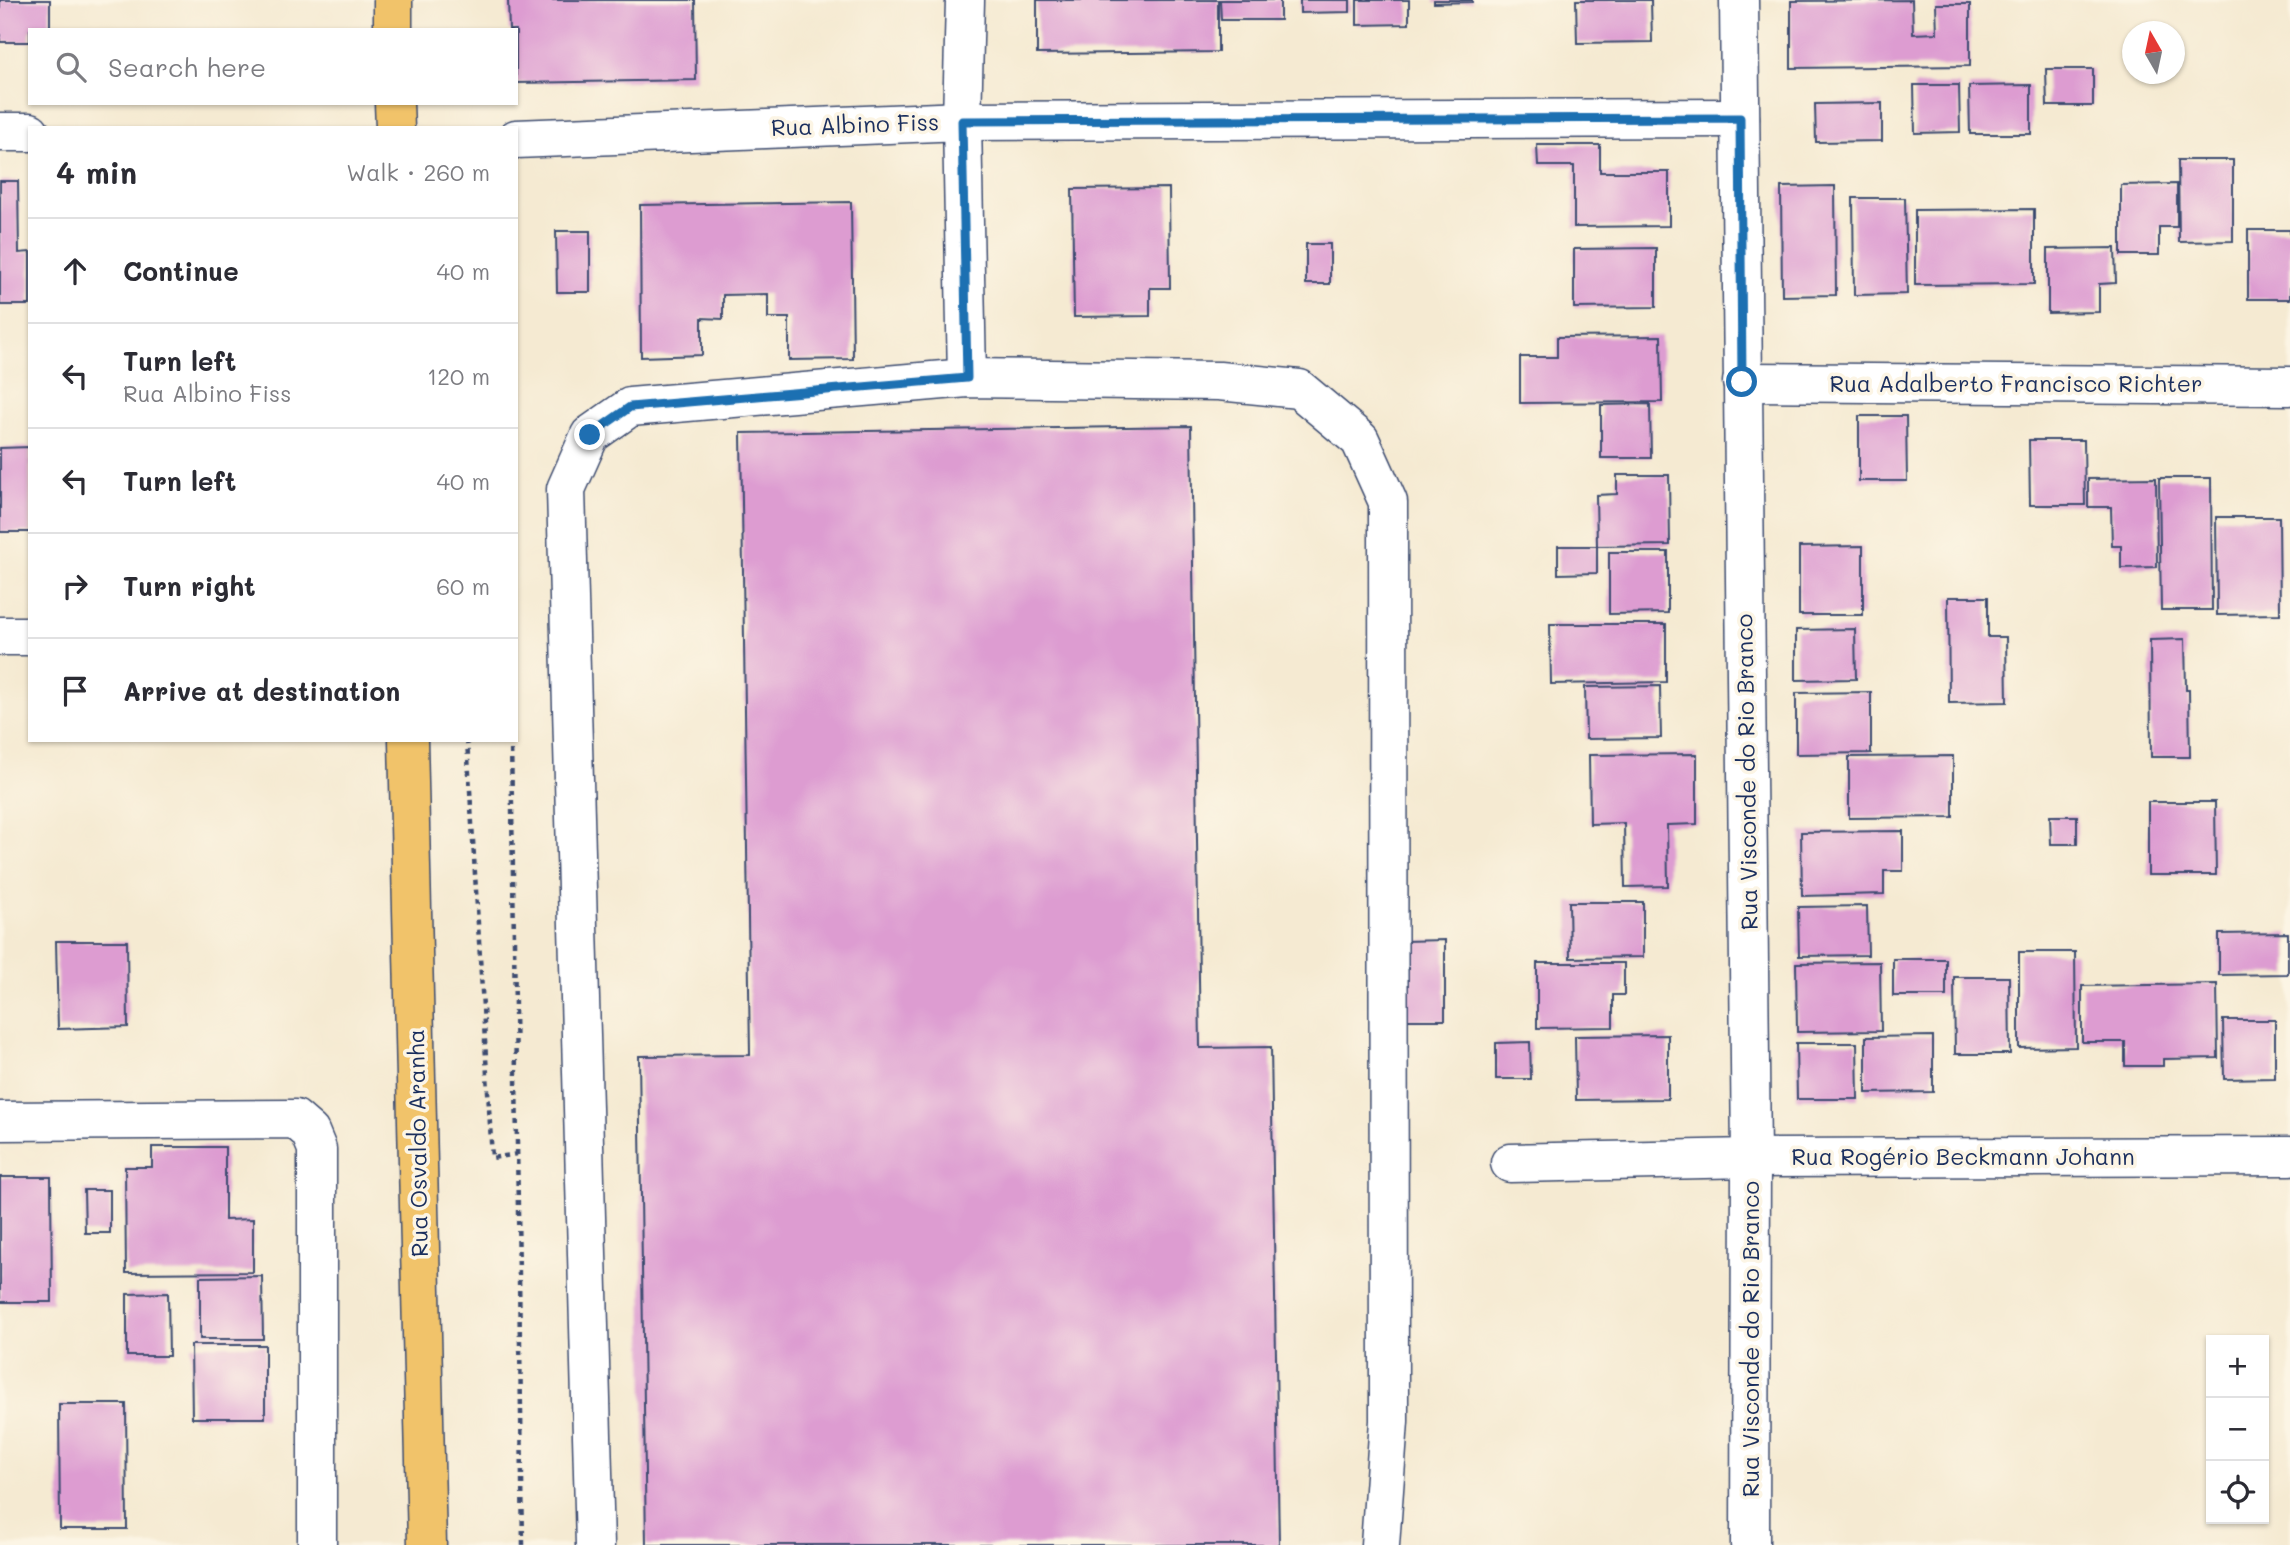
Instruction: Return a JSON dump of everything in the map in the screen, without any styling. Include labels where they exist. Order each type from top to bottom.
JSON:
[{"type":"main road","points":[[393,0],[393,28]]},
{"type":"main road","points":[[394,105],[395,126]]},
{"type":"main road","name":"Rua Osvaldo Aranha","points":[[408,742],[427,1545]]},
{"type":"street","points":[[965,0],[962,121],[967,378]]},
{"type":"street","name":"Rua Visconde do Rio Branco","points":[[1739,0],[1752,1158],[1750,1545]]},
{"type":"street","name":"Rua Albino Fiss","points":[[518,139],[962,121],[1740,118]]},
{"type":"street","points":[[0,132],[28,132]]},
{"type":"street","points":[[594,1545],[566,489],[590,435],[630,407],[967,378],[1219,381],[1299,390],[1360,440],[1388,502],[1390,1421],[1380,1545]]},
{"type":"street","name":"Rua Adalberto Francisco Richter","points":[[1742,382],[2290,386]]},
{"type":"street","points":[[0,636],[28,636]]},
{"type":"street","points":[[0,1121],[295,1119],[310,1132],[317,1149],[317,1545]]},
{"type":"street","name":"Rua Rogério Beckmann Johann","points":[[1510,1163],[1752,1158],[2290,1156]]},
{"type":"path","points":[[467,742],[492,1158],[517,1154]]},
{"type":"path","points":[[511,742],[523,1545]]},
{"type":"building","points":[[0,0],[50,0],[50,28],[28,28],[28,42],[0,42]]},
{"type":"building","points":[[508,0],[695,0],[696,80],[518,83],[518,28],[509,28]]},
{"type":"building","points":[[1037,0],[1218,0],[1218,52],[1037,54]]},
{"type":"building","points":[[1220,0],[1280,0],[1280,20],[1221,20]]},
{"type":"building","points":[[1300,0],[1350,0],[1350,12],[1300,13]]},
{"type":"building","points":[[1357,0],[1409,0],[1409,24],[1357,25]]},
{"type":"building","points":[[1434,0],[1472,0],[1472,2],[1434,3]]},
{"type":"building","points":[[1576,0],[1651,0],[1652,42],[1577,43]]},
{"type":"building","points":[[1912,0],[1913,34],[1937,33],[1936,4],[1970,4],[1970,66],[1791,68],[1791,1]]},
{"type":"building","points":[[2046,69],[2093,69],[2093,106],[2047,106]]},
{"type":"building","points":[[1914,85],[1959,85],[1960,132],[1915,133]]},
{"type":"building","points":[[2031,85],[2031,134],[1970,134],[1969,86]]},
{"type":"building","points":[[1882,103],[1882,141],[1816,142],[1815,104]]},
{"type":"building","points":[[1537,145],[1600,145],[1600,172],[1669,172],[1669,226],[1574,227],[1574,166],[1538,166]]},
{"type":"building","points":[[2178,160],[2233,160],[2233,241],[2179,242]]},
{"type":"building","points":[[0,181],[18,181],[19,253],[28,252],[28,305],[0,305]]},
{"type":"building","points":[[2177,184],[2177,227],[2159,227],[2159,255],[2121,255],[2121,185]]},
{"type":"building","points":[[1835,186],[1836,295],[1782,296],[1781,187]]},
{"type":"building","points":[[1169,188],[1170,288],[1150,288],[1150,316],[1074,317],[1072,189]]},
{"type":"building","points":[[1853,198],[1905,198],[1907,294],[1854,295]]},
{"type":"building","points":[[851,202],[853,359],[789,360],[789,318],[768,318],[768,294],[723,295],[723,319],[702,318],[702,355],[641,357],[640,205]]},
{"type":"building","points":[[2034,209],[2034,284],[1915,285],[1915,210]]},
{"type":"building","points":[[2248,230],[2290,230],[2290,299],[2248,299]]},
{"type":"building","points":[[556,231],[590,231],[590,292],[557,292]]},
{"type":"building","points":[[1306,244],[1330,244],[1330,284],[1306,284]]},
{"type":"building","points":[[1656,248],[1656,307],[1574,308],[1574,249]]},
{"type":"building","points":[[2115,248],[2116,283],[2099,284],[2099,312],[2048,313],[2048,249]]},
{"type":"building","points":[[1661,336],[1662,402],[1520,403],[1520,357],[1557,357],[1557,337]]},
{"type":"building","points":[[1650,404],[1651,458],[1601,458],[1601,405]]},
{"type":"building","points":[[1859,416],[1906,416],[1907,481],[1859,481]]},
{"type":"building","points":[[1191,426],[1200,1048],[1271,1047],[1279,1545],[646,1545],[639,1056],[750,1055],[741,433]]},
{"type":"building","points":[[2029,440],[2084,440],[2085,505],[2030,505]]},
{"type":"building","points":[[28,447],[28,532],[0,532],[0,448]]},
{"type":"building","points":[[1617,475],[1669,475],[1670,545],[1597,546],[1596,495],[1617,494]]},
{"type":"building","points":[[2156,478],[2157,567],[2121,568],[2121,546],[2112,546],[2111,507],[2088,507],[2088,479]]},
{"type":"building","points":[[2159,478],[2211,478],[2212,610],[2161,610]]},
{"type":"building","points":[[2216,517],[2279,517],[2280,614],[2217,615]]},
{"type":"building","points":[[1558,546],[1597,546],[1597,573],[1558,574]]},
{"type":"building","points":[[1863,546],[1863,615],[1799,615],[1799,547]]},
{"type":"building","points":[[1609,552],[1668,552],[1668,613],[1609,614]]},
{"type":"building","points":[[1948,597],[1988,597],[1988,637],[2006,637],[2007,702],[1949,703]]},
{"type":"building","points":[[1550,624],[1666,624],[1666,682],[1551,684]]},
{"type":"building","points":[[1855,629],[1856,679],[1796,680],[1796,630]]},
{"type":"building","points":[[2185,639],[2190,757],[2151,757],[2150,640]]},
{"type":"building","points":[[1660,686],[1661,738],[1586,739],[1585,687]]},
{"type":"building","points":[[1871,692],[1871,753],[1796,754],[1796,693]]},
{"type":"building","points":[[1697,754],[1697,824],[1667,825],[1668,886],[1625,887],[1624,823],[1590,824],[1589,755]]},
{"type":"building","points":[[1953,756],[1953,817],[1849,818],[1849,757]]},
{"type":"building","points":[[2148,802],[2215,802],[2216,875],[2148,875]]},
{"type":"building","points":[[2050,816],[2077,816],[2077,844],[2051,844]]},
{"type":"building","points":[[1903,831],[1903,871],[1884,871],[1884,894],[1802,896],[1801,832]]},
{"type":"building","points":[[1569,902],[1643,902],[1643,957],[1570,958]]},
{"type":"building","points":[[1867,906],[1868,955],[1799,956],[1798,907]]},
{"type":"building","points":[[2288,933],[2288,974],[2219,975],[2219,934]]},
{"type":"building","points":[[1445,940],[1445,1020],[1404,1020],[1403,941]]},
{"type":"building","points":[[56,941],[127,941],[128,1027],[58,1029]]},
{"type":"building","points":[[2019,952],[2075,952],[2076,1047],[2019,1048]]},
{"type":"building","points":[[1893,959],[1946,959],[1946,996],[1893,996]]},
{"type":"building","points":[[1880,962],[1881,1031],[1797,1032],[1796,963]]},
{"type":"building","points":[[1537,963],[1624,963],[1624,995],[1613,995],[1613,1027],[1537,1028]]},
{"type":"building","points":[[1954,977],[2009,977],[2010,1054],[1955,1054]]},
{"type":"building","points":[[2217,984],[2218,1058],[2163,1059],[2163,1066],[2125,1066],[2125,1042],[2082,1042],[2082,986]]},
{"type":"building","points":[[2223,1020],[2275,1020],[2275,1078],[2224,1079]]},
{"type":"building","points":[[1668,1035],[1668,1099],[1576,1100],[1575,1036]]},
{"type":"building","points":[[1933,1036],[1933,1092],[1866,1093],[1866,1037]]},
{"type":"building","points":[[1530,1042],[1531,1079],[1496,1079],[1496,1043]]},
{"type":"building","points":[[1796,1043],[1857,1043],[1858,1099],[1797,1099]]},
{"type":"building","points":[[152,1147],[225,1147],[225,1220],[253,1219],[253,1272],[126,1273],[125,1167],[152,1167]]},
{"type":"building","points":[[0,1177],[51,1177],[52,1302],[0,1302]]},
{"type":"building","points":[[84,1190],[110,1190],[110,1233],[85,1233]]},
{"type":"building","points":[[262,1276],[263,1339],[200,1339],[200,1277]]},
{"type":"building","points":[[168,1293],[169,1356],[127,1356],[127,1294]]},
{"type":"building","points":[[191,1345],[265,1345],[265,1418],[192,1418]]},
{"type":"building","points":[[59,1404],[126,1404],[127,1529],[60,1529]]},
{"type":"route","points":[[590,435],[630,407],[967,378],[962,121],[1740,118],[1742,382]]}]
